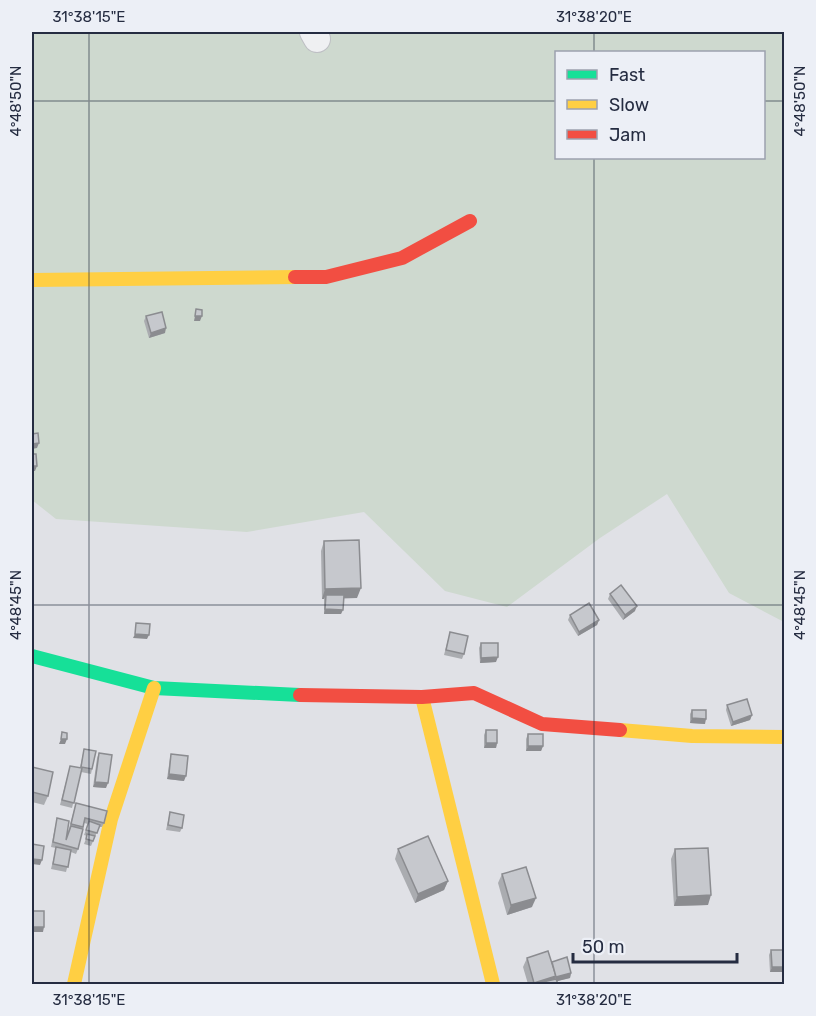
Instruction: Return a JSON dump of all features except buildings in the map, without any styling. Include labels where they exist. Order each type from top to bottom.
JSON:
[{"type":"street","points":[[32,280],[326,277],[402,258],[470,221]]},
{"type":"street","points":[[32,656],[154,688],[263,695],[422,697],[474,693],[542,724],[692,736],[784,737]]},
{"type":"street","points":[[75,984],[111,819],[154,688]]},
{"type":"street","points":[[422,697],[493,984]]},
{"type":"shaded area","points":[[32,32],[784,32],[784,622],[729,593],[667,494],[600,538],[507,607],[445,591],[364,512],[247,532],[56,519],[32,500]]},
{"type":"traffic: fast","points":[[32,656],[154,688],[300,695]]},
{"type":"traffic: slow","points":[[32,280],[295,277]]},
{"type":"traffic: slow","points":[[74,984],[111,819],[154,688]]},
{"type":"traffic: slow","points":[[422,697],[493,984]]},
{"type":"traffic: slow","points":[[620,730],[692,736],[784,737]]},
{"type":"traffic: jam","points":[[295,277],[326,277],[402,258],[470,221]]},
{"type":"traffic: jam","points":[[300,695],[422,697],[474,693],[542,724],[620,730]]}]
